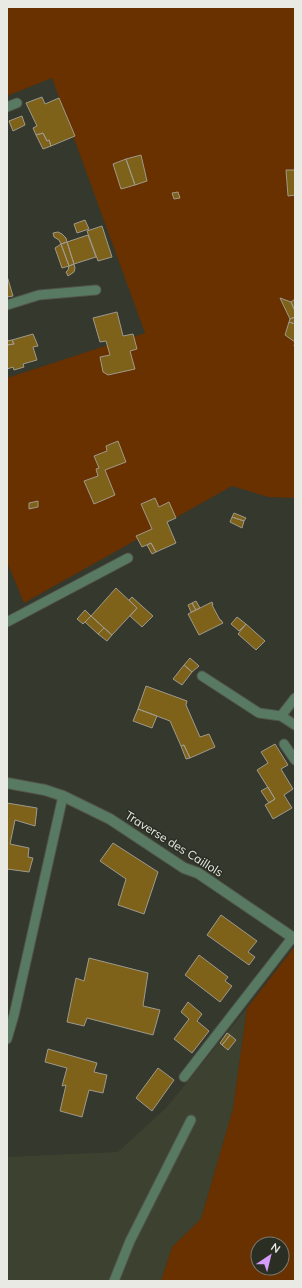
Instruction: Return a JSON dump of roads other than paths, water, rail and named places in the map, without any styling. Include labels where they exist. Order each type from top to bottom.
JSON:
[{"type":"street","name":"Traverse des Caillols","points":[[7,783],[45,790],[63,796],[110,819],[184,868],[198,873],[294,939]]},
{"type":"lane","points":[[7,107],[17,103]]},
{"type":"lane","points":[[7,305],[39,295],[96,290]]},
{"type":"lane","points":[[7,622],[128,558]]},
{"type":"lane","points":[[202,676],[259,713],[281,716],[295,725]]},
{"type":"lane","points":[[281,716],[295,698]]},
{"type":"lane","points":[[284,744],[295,760]]},
{"type":"lane","points":[[7,1040],[10,1016],[63,796]]},
{"type":"lane","points":[[184,1077],[294,939]]},
{"type":"lane","points":[[114,1281],[130,1241],[191,1120]]}]
